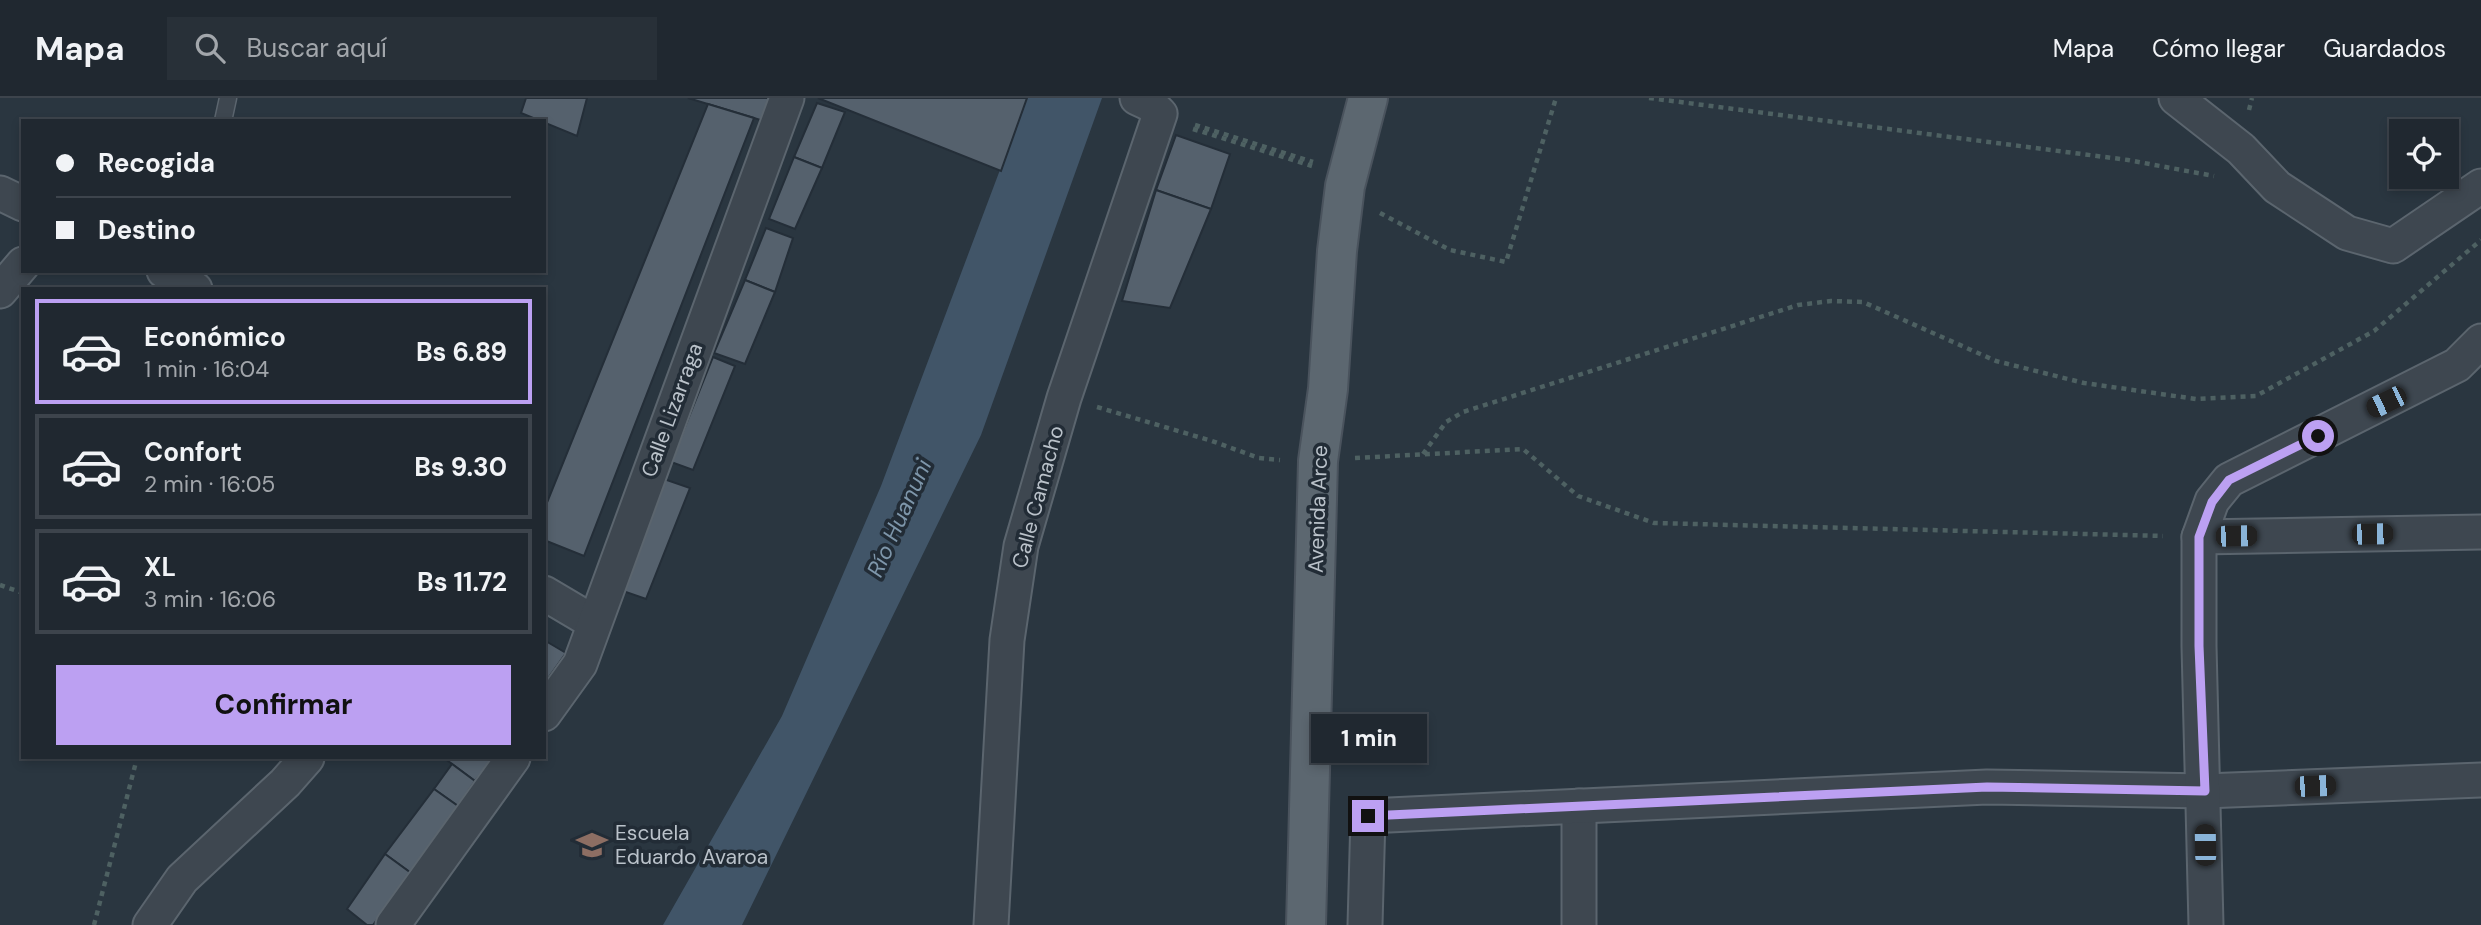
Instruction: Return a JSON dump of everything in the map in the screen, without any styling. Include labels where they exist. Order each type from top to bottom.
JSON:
[{"type":"main road","name":"Avenida Arce","points":[[1306,925],[1318,461],[1328,389],[1337,251],[1348,175],[1368,98]]},
{"type":"street","name":"Calle Lizarraga","points":[[546,711],[580,664],[593,622],[788,98]]},
{"type":"street","points":[[2176,98],[2241,149],[2277,187],[2347,233],[2393,246],[2481,186]]},
{"type":"street","name":"Calle Camacho","points":[[991,925],[1007,640],[1021,546],[1152,110]]},
{"type":"street","points":[[0,193],[21,203]]},
{"type":"street","points":[[0,291],[21,266]]},
{"type":"street","points":[[2206,925],[2199,537],[2212,502],[2229,480],[2457,365],[2481,341]]},
{"type":"street","points":[[2199,537],[2481,532]]},
{"type":"street","points":[[546,594],[593,622]]},
{"type":"street","points":[[150,925],[182,879],[285,783],[306,759]]},
{"type":"street","points":[[393,925],[512,759]]},
{"type":"street","points":[[1365,925],[1368,816],[1987,787],[2205,791],[2481,780]]},
{"type":"street","points":[[1579,806],[1579,925]]},
{"type":"lane","points":[[223,119],[228,98]]},
{"type":"path","points":[[1337,251],[1377,211],[1450,250],[1506,261],[1556,98]]},
{"type":"path","points":[[1649,98],[2128,160],[2277,187]]},
{"type":"path","points":[[1152,110],[1348,175]]},
{"type":"path","points":[[1423,454],[1446,422],[1463,412],[1798,305],[1831,301],[1864,302],[1996,361],[2084,383],[2196,399],[2256,396],[2374,331],[2481,240]]},
{"type":"path","points":[[1064,398],[1212,441],[1259,458],[1318,461],[1523,449],[1577,496],[1654,523],[2199,537]]},
{"type":"path","points":[[0,585],[21,592]]},
{"type":"path","points":[[94,925],[137,759]]},
{"type":"water","name":"Río Huanuni","points":[[1027,98],[1102,98],[981,435],[742,925],[663,925],[782,716],[881,486]]},
{"type":"building","points":[[526,98],[587,98],[577,136],[546,123],[546,119],[536,119],[521,113]]},
{"type":"building","points":[[688,98],[772,98],[764,121]]},
{"type":"building","points":[[818,98],[1027,98],[1001,171]]},
{"type":"building","points":[[817,103],[845,112],[822,168],[794,157]]},
{"type":"building","points":[[708,104],[754,118],[584,556],[546,541],[546,505]]},
{"type":"building","points":[[1176,135],[1230,154],[1211,209],[1156,190]]},
{"type":"building","points":[[794,157],[822,168],[795,229],[769,219]]},
{"type":"building","points":[[1156,190],[1211,209],[1170,308],[1122,301]]},
{"type":"building","points":[[766,228],[793,238],[775,292],[745,280]]},
{"type":"building","points":[[745,280],[775,292],[745,364],[714,353]]},
{"type":"building","points":[[713,357],[735,366],[693,470],[671,462]]},
{"type":"building","points":[[664,479],[690,488],[646,599],[620,590]]},
{"type":"building","points":[[546,641],[566,653],[546,681]]},
{"type":"building","points":[[445,759],[493,759],[475,781]]},
{"type":"building","points":[[452,764],[475,781],[458,806],[434,789]]},
{"type":"building","points":[[434,789],[458,806],[411,873],[385,854]]},
{"type":"building","points":[[385,854],[411,873],[373,925],[367,925],[347,909]]},
{"type":"place","name":"Escuela Eduardo Avaroa","points":[[592,845]]},
{"type":"route","points":[[1368,816],[1987,787],[2205,791],[2199,646],[2199,537],[2212,502],[2229,480],[2318,436]]}]
